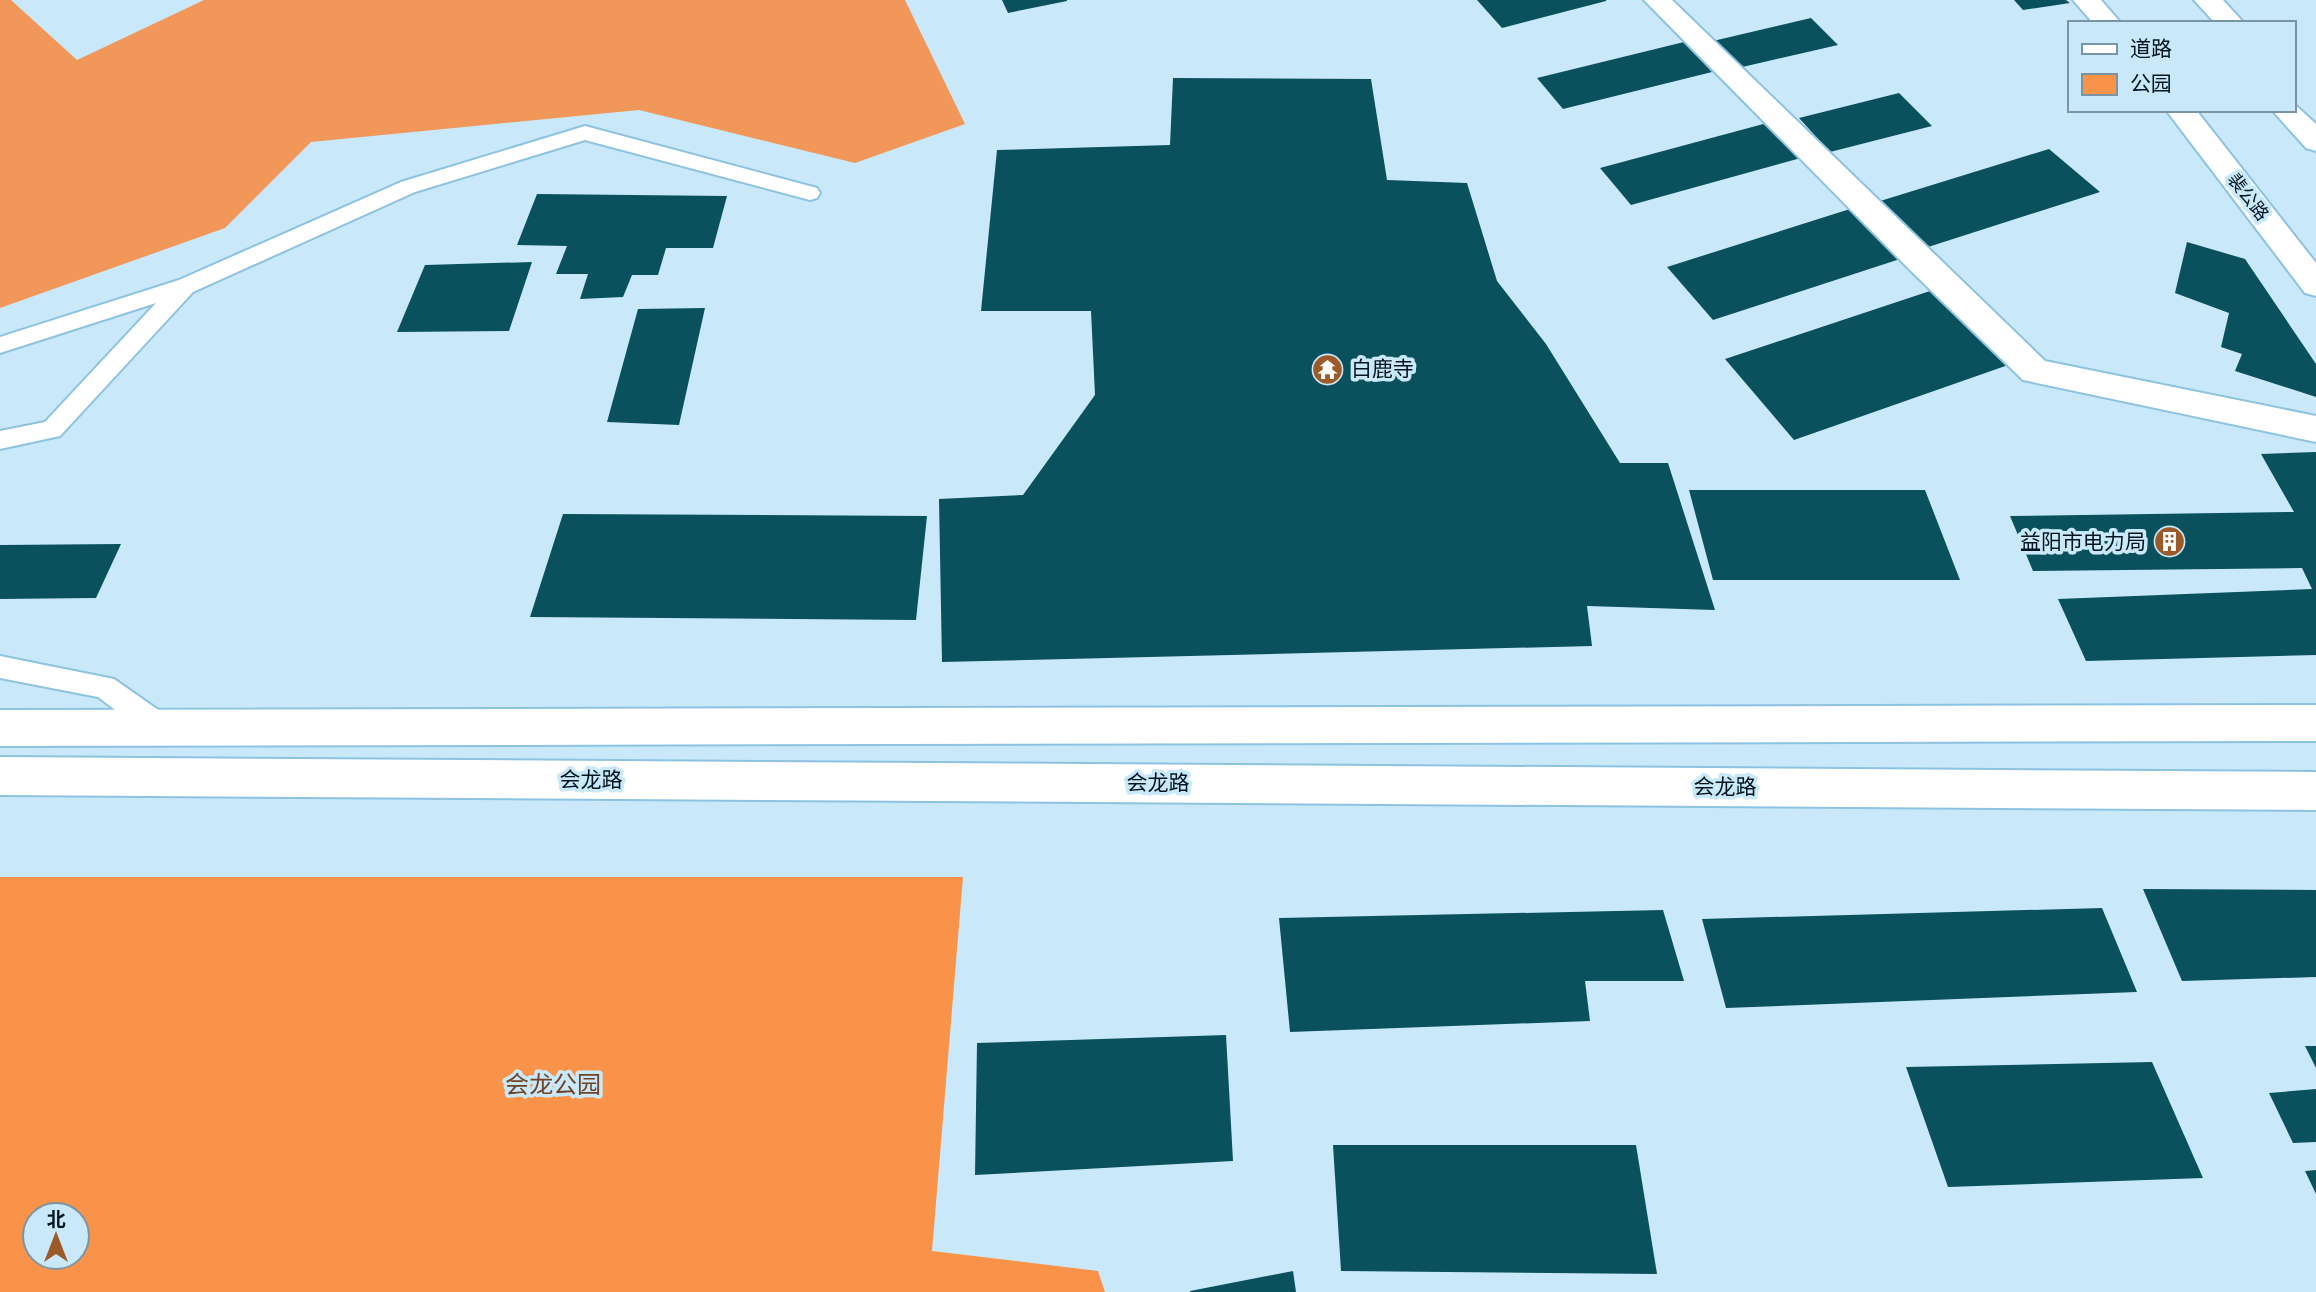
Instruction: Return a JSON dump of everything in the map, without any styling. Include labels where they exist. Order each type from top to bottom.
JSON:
[{"type":"main road","points":[[1657,0],[2035,371],[2316,429]]},
{"type":"main road","points":[[2086,0],[2106,21]]},
{"type":"main road","points":[[2197,10],[2226,21]]},
{"type":"main road","points":[[2301,101],[2316,141]]},
{"type":"main road","name":"裴公路","points":[[2182,112],[2316,285]]},
{"type":"main road","points":[[0,728],[2316,723]]},
{"type":"main road","name":"会龙路","points":[[0,776],[2316,791]]},
{"type":"lane","points":[[0,345],[185,286],[408,187],[585,133],[810,193]]},
{"type":"lane","points":[[0,440],[52,430],[185,286]]},
{"type":"lane","points":[[0,667],[105,687],[160,728]]},
{"type":"green space","name":"会龙公园","points":[[0,877],[963,877],[932,1251],[1098,1271],[1105,1292],[0,1292]]},
{"type":"shaded area","points":[[0,0],[11,0],[77,60],[204,0],[905,0],[965,124],[855,163],[639,110],[311,142],[225,228],[0,308]]},
{"type":"building","points":[[1002,0],[1067,0],[1067,1],[1008,13]]},
{"type":"building","points":[[1477,0],[1606,0],[1606,1],[1502,28]]},
{"type":"building","points":[[2014,0],[2066,0],[2070,3],[2023,10]]},
{"type":"building","points":[[1811,18],[1838,45],[1738,68],[1713,41]]},
{"type":"building","points":[[1684,42],[1712,72],[1563,109],[1537,78]]},
{"type":"building","name":"白鹿寺","points":[[1173,78],[1371,79],[1387,180],[1467,183],[1497,281],[1546,344],[1620,463],[1668,463],[1715,610],[1587,606],[1592,646],[942,662],[939,499],[1023,495],[1095,395],[1091,311],[981,311],[997,150],[1170,145]]},
{"type":"building","points":[[1899,93],[1932,126],[1830,152],[1799,118]]},
{"type":"building","points":[[1767,123],[1801,158],[1631,205],[1600,168]]},
{"type":"building","points":[[2049,149],[2100,192],[1925,248],[1877,202]]},
{"type":"building","points":[[537,194],[727,196],[713,248],[666,248],[658,275],[632,275],[623,297],[580,299],[588,274],[556,274],[567,246],[517,245]]},
{"type":"building","points":[[1850,209],[1900,259],[1713,320],[1667,267]]},
{"type":"building","points":[[2187,242],[2245,259],[2316,364],[2316,397],[2235,371],[2242,354],[2221,347],[2229,313],[2175,293]]},
{"type":"building","points":[[532,262],[509,331],[397,332],[425,265]]},
{"type":"building","points":[[1936,289],[2011,364],[1794,440],[1725,359]]},
{"type":"building","points":[[705,308],[679,425],[607,422],[638,309]]},
{"type":"building","name":"益阳市电力局","points":[[2316,452],[2316,655],[2086,661],[2058,599],[2312,589],[2302,568],[2033,571],[2010,516],[2294,512],[2261,454]]},
{"type":"building","points":[[1689,490],[1925,490],[1960,580],[1713,580]]},
{"type":"building","points":[[563,514],[927,516],[916,620],[530,617]]},
{"type":"building","points":[[121,544],[96,598],[0,599],[0,545]]},
{"type":"building","points":[[2143,889],[2316,890],[2316,977],[2182,981]]},
{"type":"building","points":[[2102,908],[2137,992],[1726,1008],[1702,919]]},
{"type":"building","points":[[1663,910],[1684,981],[1585,981],[1590,1021],[1290,1032],[1279,918]]},
{"type":"building","points":[[1226,1035],[1233,1161],[975,1175],[977,1043]]},
{"type":"building","points":[[2305,1046],[2316,1046],[2316,1068]]},
{"type":"building","points":[[2152,1062],[2203,1178],[1948,1187],[1906,1067]]},
{"type":"building","points":[[2316,1089],[2316,1142],[2293,1143],[2269,1093]]},
{"type":"building","points":[[1333,1145],[1636,1145],[1657,1274],[1341,1271]]},
{"type":"building","points":[[2316,1170],[2316,1194],[2305,1171]]},
{"type":"building","points":[[1293,1271],[1296,1292],[1190,1292],[1190,1291]]},
{"type":"place","name":"白鹿寺","points":[[1328,369]]},
{"type":"place","name":"益阳市电力局","points":[[2169,542]]}]
